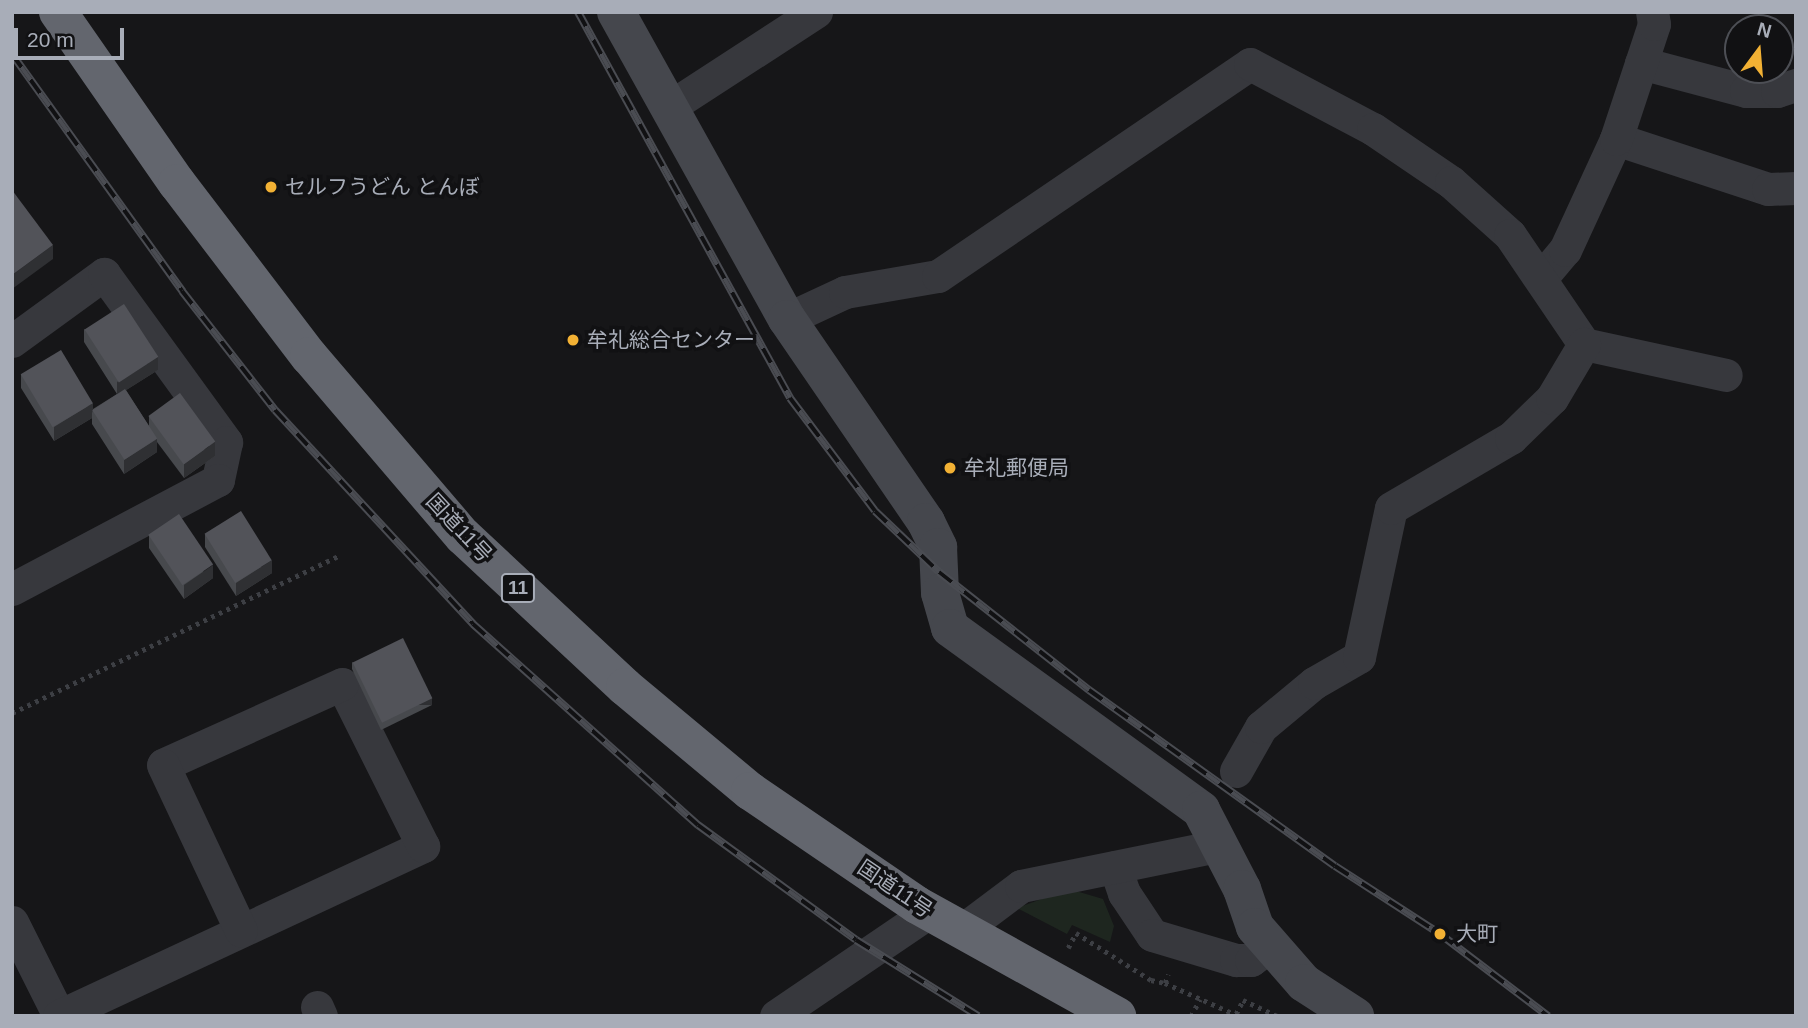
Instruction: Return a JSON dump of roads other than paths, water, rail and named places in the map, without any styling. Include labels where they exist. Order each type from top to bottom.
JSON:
[{"type":"highway","name":"国道11号","points":[[58,12],[177,183],[309,356],[463,536],[625,687],[750,790],[945,922],[1117,1016]]},
{"type":"street","points":[[616,12],[671,106],[787,319],[926,522],[938,547],[940,593],[950,628],[1201,810],[1242,889],[1255,927],[1304,982],[1354,1016]]},
{"type":"street","points":[[671,106],[816,12]]},
{"type":"street","points":[[1542,277],[1565,250],[1616,139],[1659,16]]},
{"type":"street","points":[[1641,63],[1745,91],[1796,85]]},
{"type":"street","points":[[787,319],[845,292],[938,276],[1250,64],[1373,129],[1451,182],[1510,235],[1542,277],[1584,344],[1726,375]]},
{"type":"street","points":[[1616,139],[1768,189],[1796,188]]},
{"type":"street","points":[[12,341],[104,274],[226,442],[218,480],[12,589]]},
{"type":"street","points":[[1236,771],[1261,727],[1314,684],[1359,657],[1391,508],[1511,438],[1552,398],[1584,344]]},
{"type":"street","points":[[12,922],[59,1016],[423,846],[342,684],[163,765],[240,931]]},
{"type":"street","points":[[776,1016],[945,922],[1021,886],[1218,846]]},
{"type":"street","points":[[1115,867],[1124,893],[1152,935],[1236,960],[1251,960],[1270,946]]},
{"type":"railway","points":[[578,12],[790,398],[875,511],[939,572],[1089,690],[1335,866],[1440,934],[1548,1016]]},
{"type":"railway","points":[[12,54],[182,291],[275,410],[473,624],[698,825],[856,940],[978,1016]]},
{"type":"place","name":"セルフうどん とんぼ","points":[[271,187]]},
{"type":"place","name":"牟礼総合センター","points":[[573,340]]},
{"type":"place","name":"牟礼郵便局","points":[[950,468]]},
{"type":"place","name":"大町","points":[[1440,934]]}]
